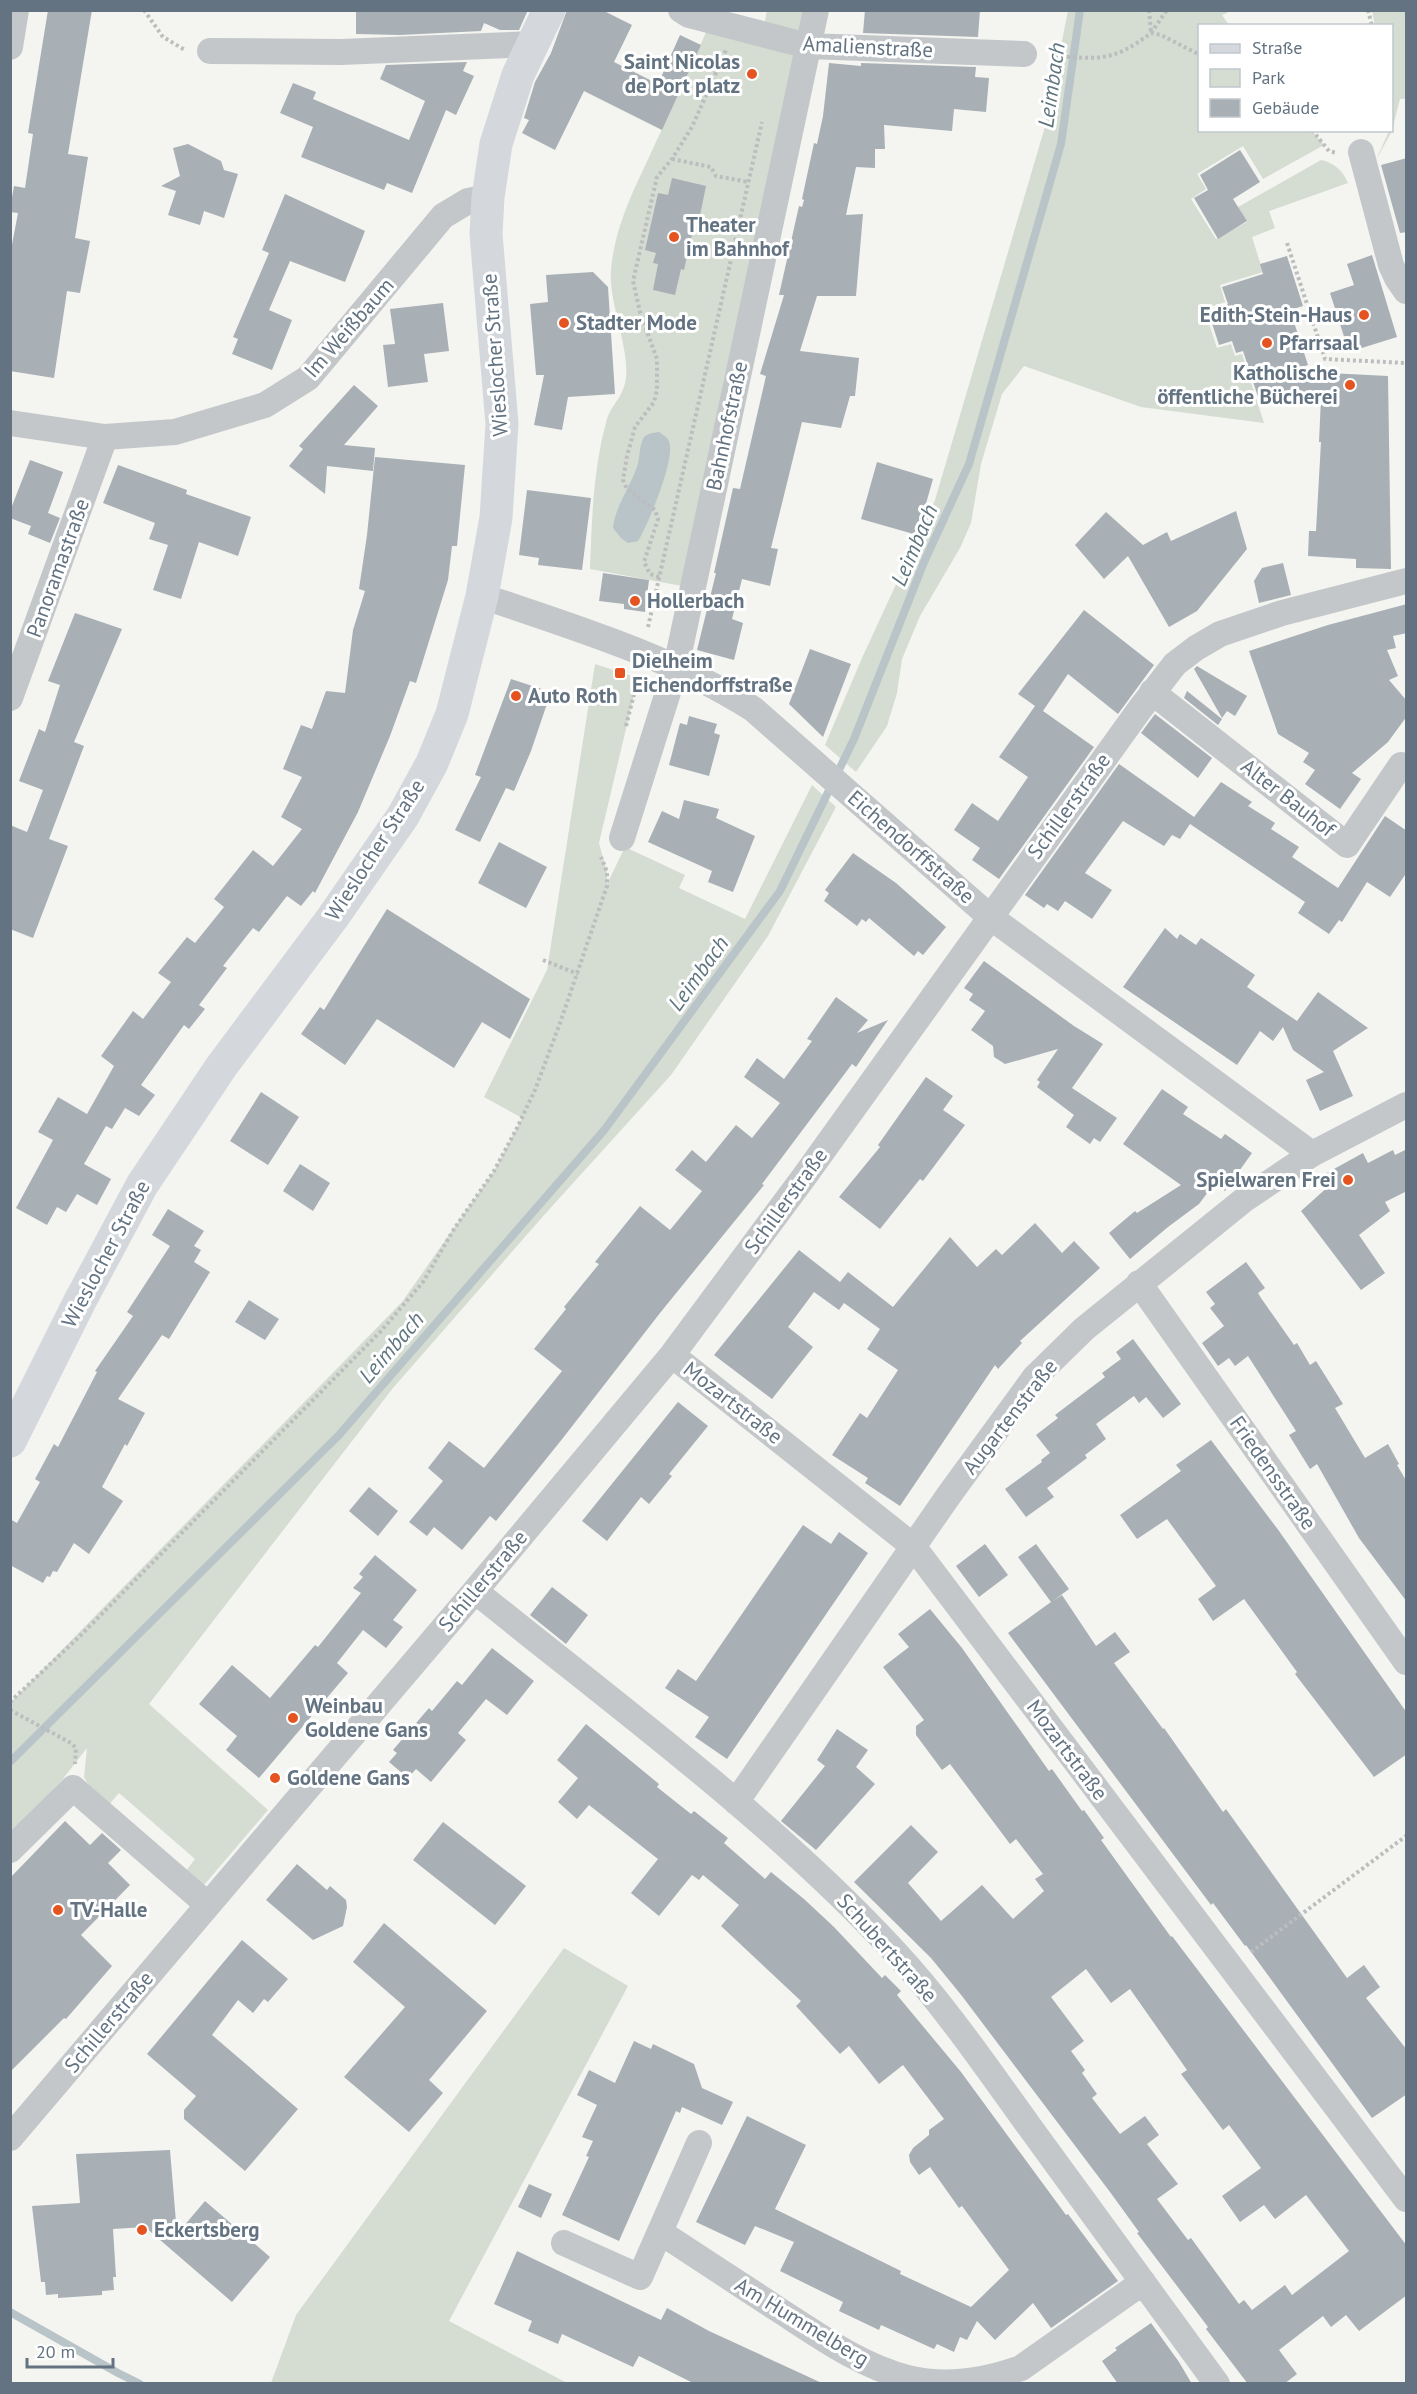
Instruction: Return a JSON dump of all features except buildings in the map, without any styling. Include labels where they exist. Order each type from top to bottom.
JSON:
[{"type":"main road","name":"Wieslocher Straße","points":[[10,1441],[80,1300],[142,1185],[221,1067],[333,917],[403,816],[432,763],[452,714],[482,596],[496,518],[502,424],[486,234],[488,197],[496,144],[518,75],[549,10]]},
{"type":"street","points":[[10,47],[16,10]]},
{"type":"street","name":"Amalienstraße","points":[[681,10],[689,15],[808,46],[1024,54]]},
{"type":"street","name":"Bahnhofstraße","points":[[622,838],[676,667],[816,10]]},
{"type":"street","points":[[210,51],[341,52],[533,44]]},
{"type":"street","points":[[1360,152],[1391,265],[1396,278],[1407,291]]},
{"type":"street","name":"Im Weißbaum","points":[[10,423],[105,437],[175,432],[265,405],[308,378],[444,216],[468,201],[488,197]]},
{"type":"street","name":"Panoramastraße","points":[[10,698],[105,437]]},
{"type":"street","name":"Schillerstraße","points":[[10,2138],[475,1591],[672,1355],[804,1177],[989,916],[1152,692],[1175,664],[1220,634],[1282,613],[1407,581]]},
{"type":"street","name":"Eichendorffstraße","points":[[482,596],[642,652],[721,688],[753,709],[797,745],[989,916],[1312,1154]]},
{"type":"street","name":"Alter Bauhof","points":[[1152,692],[1347,845],[1401,765]]},
{"type":"street","name":"Augartenstraße","points":[[736,1802],[913,1546],[1035,1377],[1084,1329],[1245,1199],[1312,1154],[1407,1105]]},
{"type":"street","name":"Friedensstraße","points":[[1139,1283],[1407,1662]]},
{"type":"street","name":"Mozartstraße","points":[[672,1355],[913,1546],[1407,2199]]},
{"type":"street","name":"Schubertstraße","points":[[475,1591],[736,1802],[837,1893],[897,1954],[938,2003],[988,2070],[1217,2384]]},
{"type":"street","points":[[10,1850],[73,1788],[208,1905]]},
{"type":"street","points":[[564,2243],[640,2277],[699,2143]]},
{"type":"street","name":"Am Hummelberg","points":[[660,2232],[835,2346],[870,2364],[908,2378],[938,2382],[999,2376],[1020,2368],[1143,2282]]},
{"type":"path","points":[[144,10],[163,37],[183,50],[210,51]]},
{"type":"path","points":[[1149,10],[1151,33]]},
{"type":"path","points":[[1024,54],[1092,58],[1113,56],[1130,49],[1151,33],[1167,10]]},
{"type":"path","points":[[659,577],[650,574],[644,562],[658,519],[655,510],[627,489],[623,480],[635,427],[654,402],[657,390],[657,359],[639,312],[633,281],[657,177],[672,159],[692,127],[737,28]]},
{"type":"path","points":[[1151,33],[1161,35],[1198,54]]},
{"type":"path","points":[[642,652],[763,116]]},
{"type":"path","points":[[672,159],[711,167],[716,176],[748,182]]},
{"type":"path","points":[[1287,243],[1325,359],[1407,363]]},
{"type":"path","points":[[10,1702],[88,1627],[381,1331],[423,1282],[454,1229],[494,1171],[517,1128],[535,1090],[560,1023],[578,974],[543,960]]},
{"type":"path","points":[[10,1710],[70,1743]]},
{"type":"path","points":[[1231,1967],[1407,1836]]},
{"type":"green space","points":[[767,11],[816,11],[693,588],[590,569],[594,494],[602,438],[610,411],[624,387],[626,375],[626,361],[611,284],[613,253],[622,220],[711,21],[762,34]]},
{"type":"green space","points":[[1068,11],[1231,11],[1222,15],[1228,24],[1198,24],[1198,132],[1313,132],[1324,145],[1263,179],[1243,146],[1197,174],[1206,189],[1191,199],[1216,239],[1247,222],[1238,207],[1321,160],[1338,168],[1348,183],[1269,211],[1275,228],[1252,237],[1263,272],[1220,285],[1225,302],[1204,309],[1217,348],[1231,344],[1235,356],[1242,354],[1264,423],[1141,407],[1024,366],[1002,394],[981,464],[971,523],[960,548],[920,616],[902,659],[897,693],[887,726],[856,772],[825,745],[862,658],[935,500],[1044,130]]},
{"type":"green space","points":[[1372,11],[1406,11],[1406,99],[1400,99],[1393,127],[1393,24],[1375,24]]},
{"type":"green space","points":[[1389,132],[1391,132],[1376,160]]},
{"type":"green space","points":[[595,664],[638,678],[599,843],[607,872],[607,884],[625,847],[685,875],[679,888],[745,919],[812,785],[836,807],[768,936],[671,1075],[545,1214],[393,1388],[149,1704],[268,1810],[204,1885],[183,1875],[195,1859],[119,1793],[106,1808],[95,1797],[84,1777],[87,1748],[62,1780],[11,1834],[11,1702],[402,1302],[494,1171],[522,1118],[484,1097],[547,970]]},
{"type":"green space","points":[[564,1948],[628,1986],[449,2321],[567,2383],[271,2383],[296,2315]]},
{"type":"shaded area","points":[[659,432],[667,438],[670,444],[667,467],[643,533],[638,541],[628,543],[613,528],[614,520],[637,467],[644,437]]},
{"type":"waterway","name":"Leimbach","points":[[10,1762],[338,1436],[605,1129],[780,891],[854,739],[924,562],[969,464],[1061,144],[1080,10]]},
{"type":"waterway","points":[[10,2312],[140,2384]]},
{"type":"place","name":"Saint Nicolas de Port platz","points":[[752,74]]},
{"type":"place","name":"Theater im Bahnhof","points":[[674,237]]},
{"type":"place","name":"Edith-Stein-Haus","points":[[1364,315]]},
{"type":"place","name":"Stadter Mode","points":[[564,323]]},
{"type":"place","name":"Pfarrsaal","points":[[1267,343]]},
{"type":"place","name":"Katholische öffentliche Bücherei","points":[[1350,385]]},
{"type":"place","name":"Hollerbach","points":[[635,601]]},
{"type":"place","name":"Dielheim Eichendorffstraße","points":[[620,673]]},
{"type":"place","name":"Auto Roth","points":[[516,696]]},
{"type":"place","name":"Spielwaren Frei","points":[[1348,1180]]},
{"type":"place","name":"Weinbau Goldene Gans","points":[[293,1718]]},
{"type":"place","name":"Goldene Gans","points":[[275,1778]]},
{"type":"place","name":"TV-Halle","points":[[58,1910]]},
{"type":"place","name":"Eckertsberg","points":[[142,2230]]}]
